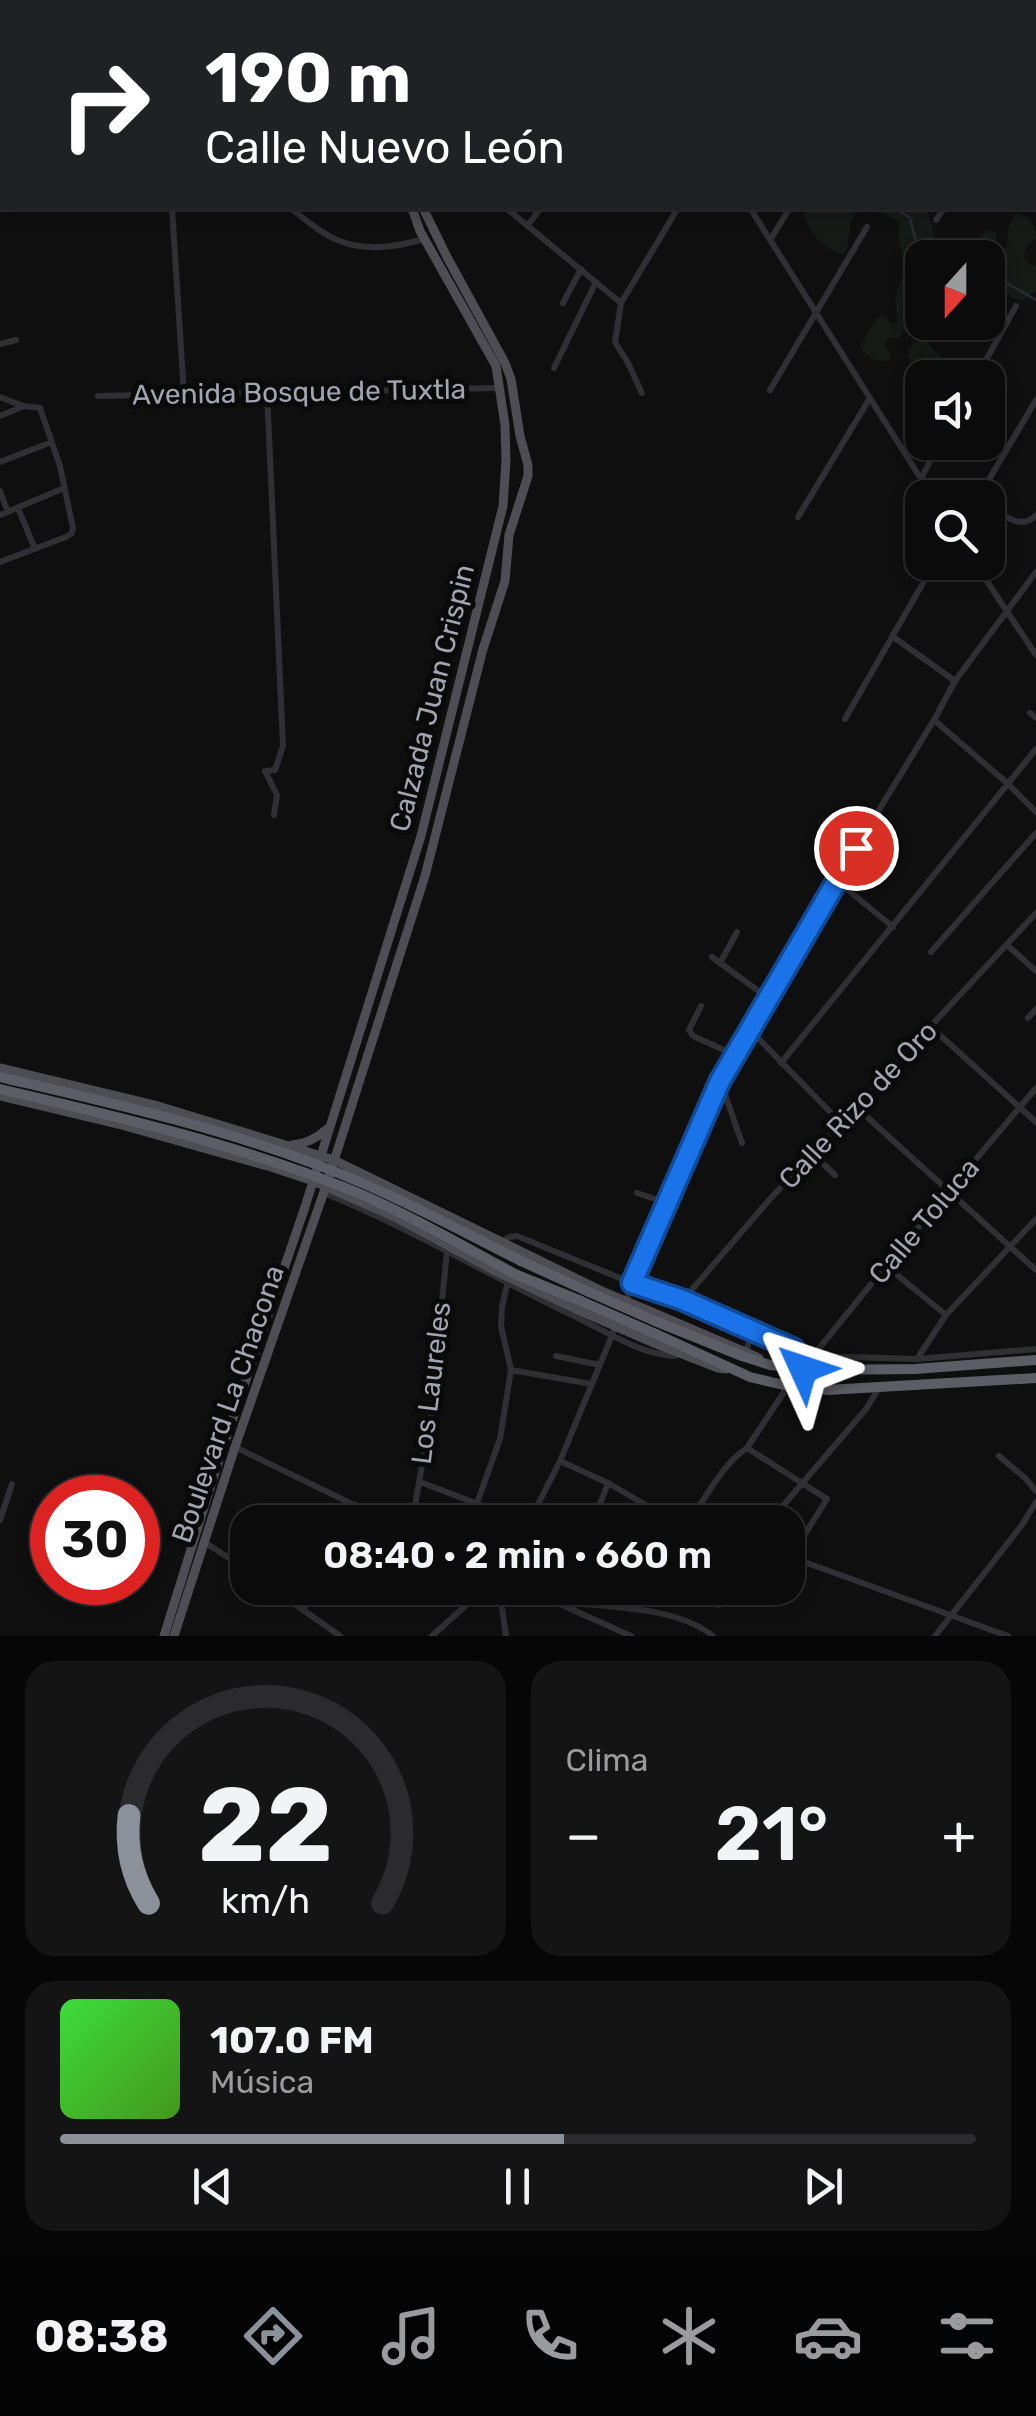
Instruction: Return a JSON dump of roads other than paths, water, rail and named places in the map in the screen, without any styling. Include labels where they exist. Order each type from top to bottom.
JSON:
[{"type":"highway","points":[[0,1078],[102,1100],[290,1155],[368,1185],[521,1261],[582,1300],[655,1338],[750,1377],[827,1390],[1036,1378]]},
{"type":"highway","points":[[0,1092],[111,1116],[292,1168],[366,1197],[517,1275],[770,1365],[803,1369],[1036,1360]]},
{"type":"main road","name":"Calzada Juan Crispin","points":[[305,1207],[421,836],[503,506],[505,426],[496,366],[424,239],[413,210]]},
{"type":"main road","name":"Calzada Juan Crispin","points":[[325,1189],[425,876],[483,649],[505,581],[509,535],[527,479],[528,465],[511,378],[424,210]]},
{"type":"main road","points":[[506,461],[518,457],[528,465]]},
{"type":"main road","points":[[505,476],[516,481],[527,479]]},
{"type":"main road","points":[[0,1068],[136,1101],[334,1160],[606,1293],[770,1365]]},
{"type":"main road","points":[[0,1092],[313,1181],[377,1208],[498,1272],[582,1300]]},
{"type":"main road","points":[[285,1146],[317,1138],[330,1127]]},
{"type":"main road","points":[[342,1136],[348,1161],[355,1170]]},
{"type":"main road","name":"Boulevard La Chacona","points":[[174,1636],[180,1600],[234,1439],[325,1189]]},
{"type":"main road","name":"Boulevard La Chacona","points":[[164,1636],[204,1542],[305,1207]]},
{"type":"main road","points":[[655,1338],[678,1352],[718,1368],[732,1369]]},
{"type":"street","points":[[172,210],[184,395]]},
{"type":"street","points":[[293,210],[336,240],[360,246],[396,248],[424,239]]},
{"type":"street","points":[[508,210],[622,303]]},
{"type":"street","points":[[527,226],[539,210]]},
{"type":"street","points":[[642,393],[615,342],[622,303],[677,210]]},
{"type":"street","points":[[751,210],[921,478],[930,460]]},
{"type":"street","points":[[770,240],[789,210]]},
{"type":"street","points":[[936,220],[943,210]]},
{"type":"street","points":[[770,390],[867,227]]},
{"type":"street","points":[[564,303],[581,269]]},
{"type":"street","points":[[554,368],[596,282]]},
{"type":"street","points":[[986,360],[1016,306]]},
{"type":"street","points":[[0,344],[16,340]]},
{"type":"street","name":"Avenida Bosque de Tuxtla","points":[[98,396],[500,388]]},
{"type":"street","points":[[267,391],[283,746],[275,770],[265,772],[276,795],[274,816]]},
{"type":"street","points":[[0,397],[40,408],[73,528],[72,533],[0,562]]},
{"type":"street","points":[[798,517],[870,398]]},
{"type":"street","points":[[0,416],[24,406]]},
{"type":"street","points":[[989,480],[1034,406]]},
{"type":"street","points":[[0,462],[52,442]]},
{"type":"street","points":[[0,491],[4,513],[64,488]]},
{"type":"street","points":[[18,508],[34,549]]},
{"type":"street","points":[[1005,516],[1020,523],[1029,522],[1036,515]]},
{"type":"street","points":[[536,1505],[560,1460],[720,1081],[954,681],[1036,572]]},
{"type":"street","points":[[845,719],[925,580]]},
{"type":"street","points":[[986,580],[1036,655]]},
{"type":"street","points":[[892,636],[954,681]]},
{"type":"street","points":[[934,720],[1036,812]]},
{"type":"street","points":[[781,1063],[1036,749]]},
{"type":"street","points":[[931,952],[1036,833]]},
{"type":"street","points":[[836,880],[893,927]]},
{"type":"street","name":"Calle Rizo de Oro","points":[[683,1300],[840,1122],[1036,913]]},
{"type":"street","points":[[720,964],[737,932]]},
{"type":"street","points":[[1007,945],[1036,971]]},
{"type":"street","points":[[712,958],[768,998]]},
{"type":"street","points":[[701,1006],[688,1030],[735,1055]]},
{"type":"street","points":[[1028,1018],[1036,1009]]},
{"type":"street","points":[[931,1027],[1036,1122]]},
{"type":"street","points":[[750,1030],[840,1122]]},
{"type":"street","points":[[720,1081],[742,1143]]},
{"type":"street","name":"Calle Toluca","points":[[813,1356],[1036,1088]]},
{"type":"street","points":[[856,1106],[1036,1270]]},
{"type":"street","points":[[812,1153],[835,1175]]},
{"type":"street","points":[[638,1193],[667,1202]]},
{"type":"street","points":[[916,1364],[946,1316],[1036,1219]]},
{"type":"street","points":[[500,1242],[517,1236],[683,1300],[813,1356],[916,1364],[1036,1348]]},
{"type":"street","points":[[447,1247],[508,1285],[613,1335],[664,1355],[675,1356],[678,1352]]},
{"type":"street","name":"Los Laureles","points":[[415,1505],[434,1398],[447,1247]]},
{"type":"street","points":[[884,1268],[946,1316]]},
{"type":"street","points":[[477,1503],[500,1439],[511,1370],[501,1326],[508,1285]]},
{"type":"street","points":[[746,1352],[752,1332]]},
{"type":"street","points":[[794,1349],[803,1369]]},
{"type":"street","points":[[556,1356],[600,1365]]},
{"type":"street","points":[[511,1370],[592,1384]]},
{"type":"street","points":[[700,1505],[726,1468],[747,1448],[788,1386]]},
{"type":"street","points":[[784,1505],[866,1409],[879,1388]]},
{"type":"street","points":[[234,1439],[356,1505]]},
{"type":"street","points":[[747,1448],[827,1498],[805,1534]]},
{"type":"street","points":[[998,1456],[1036,1490]]},
{"type":"street","points":[[560,1460],[646,1505]]},
{"type":"street","points":[[420,1482],[482,1505]]},
{"type":"street","points":[[600,1505],[608,1483]]},
{"type":"street","points":[[0,1520],[12,1484]]},
{"type":"street","points":[[935,1636],[1022,1526],[1036,1502]]},
{"type":"street","points":[[204,1542],[230,1559]]},
{"type":"street","points":[[805,1562],[1008,1636]]},
{"type":"street","points":[[297,1605],[340,1636]]},
{"type":"street","points":[[304,1610],[306,1605]]},
{"type":"street","points":[[432,1636],[466,1605]]},
{"type":"street","points":[[501,1605],[504,1635]]},
{"type":"street","points":[[566,1605],[632,1636]]},
{"type":"street","points":[[587,1605],[668,1614],[698,1625],[712,1636]]},
{"type":"waterway","points":[[898,210],[910,218],[916,240]]},
{"type":"waterway","points":[[1005,282],[1036,300]]}]
